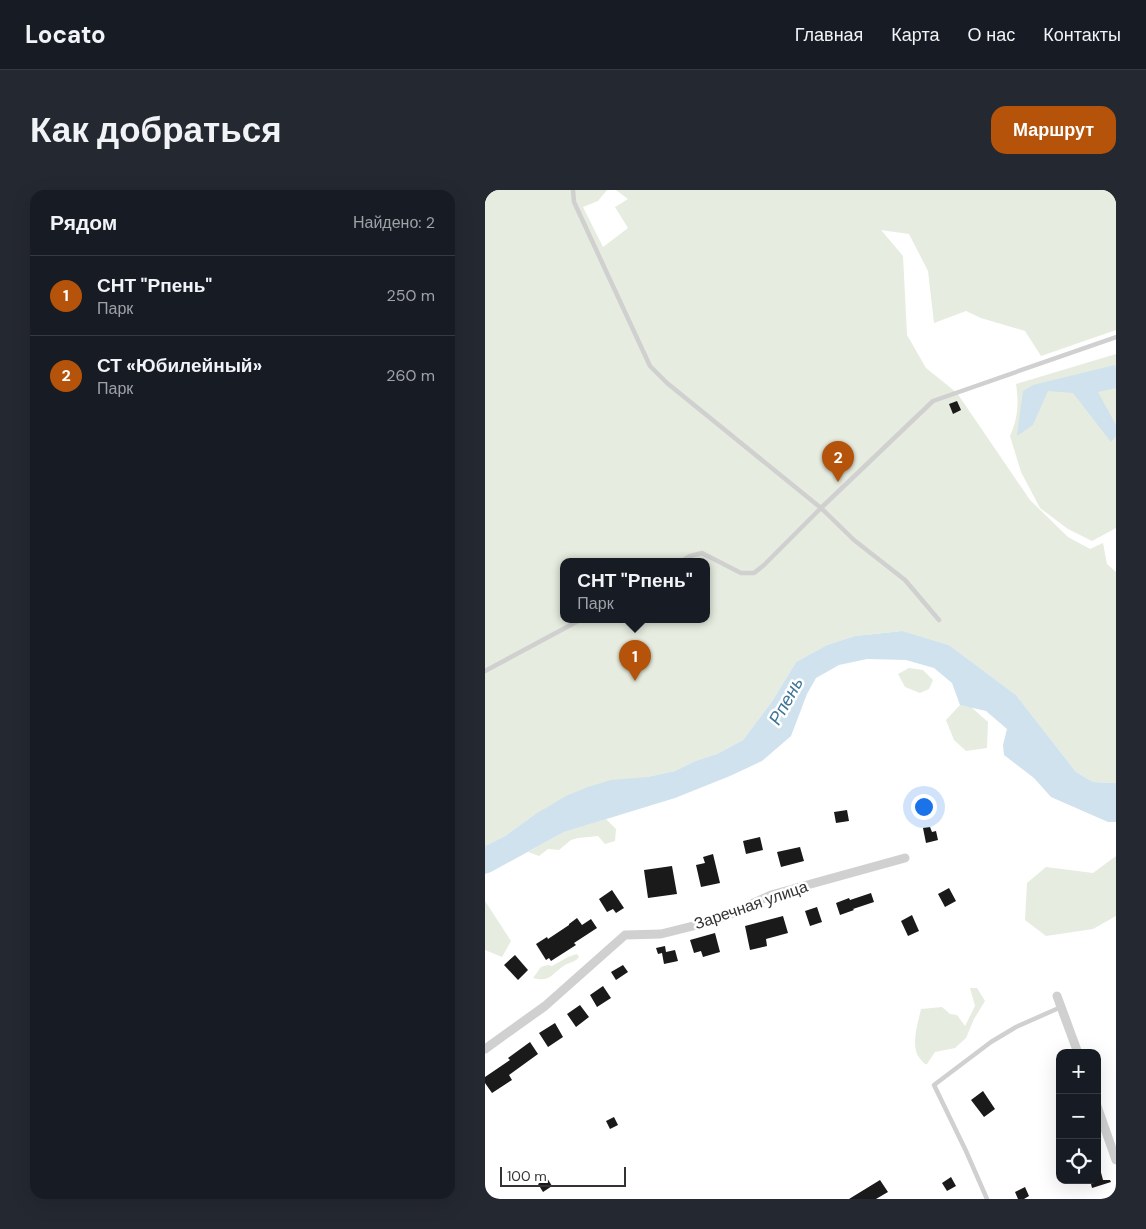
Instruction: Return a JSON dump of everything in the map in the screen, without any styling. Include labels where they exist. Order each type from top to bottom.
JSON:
[{"type":"street","name":"Заречная улица","points":[[485,1049],[545,1006],[625,935],[661,934],[717,920],[771,895],[905,858]]},
{"type":"street","points":[[1057,996],[1077,1049]]},
{"type":"street","points":[[1101,1117],[1116,1160]]},
{"type":"lane","points":[[573,190],[574,202],[650,366],[667,383],[821,508],[854,540],[905,580],[939,620]]},
{"type":"lane","points":[[687,558],[702,553],[741,573],[754,573],[933,402],[1116,337]]},
{"type":"lane","points":[[485,671],[574,623]]},
{"type":"lane","points":[[987,1199],[966,1150],[934,1085],[991,1042],[1016,1027],[1061,1007]]},
{"type":"shaded area","points":[[485,190],[607,190],[598,201],[583,207],[603,247],[628,228],[615,207],[628,199],[616,190],[1116,190],[1116,330],[1041,356],[1025,331],[981,318],[966,311],[934,323],[928,271],[909,234],[881,230],[903,256],[907,335],[926,368],[957,393],[1030,500],[1068,537],[1090,549],[1103,543],[1107,564],[1116,572],[1116,783],[1093,782],[1076,772],[1016,695],[949,645],[901,631],[855,636],[827,645],[796,662],[773,700],[743,740],[717,754],[695,761],[675,771],[647,777],[534,815],[505,836],[485,846]]},
{"type":"shaded area","points":[[1116,354],[1116,528],[1092,541],[1068,529],[1040,508],[1021,472],[1010,436],[1017,410],[1016,384]]},
{"type":"shaded area","points":[[909,668],[923,670],[933,680],[929,689],[920,693],[905,687],[898,674]]},
{"type":"shaded area","points":[[960,705],[971,707],[988,722],[987,748],[966,751],[954,740],[946,720]]},
{"type":"shaded area","points":[[606,819],[616,829],[615,841],[605,844],[598,836],[578,838],[571,840],[559,850],[548,849],[539,856],[528,852],[564,832]]},
{"type":"shaded area","points":[[1116,856],[1116,916],[1093,929],[1046,936],[1025,920],[1027,883],[1046,867],[1093,873]]},
{"type":"shaded area","points":[[485,901],[511,941],[502,957],[485,950]]},
{"type":"shaded area","points":[[577,954],[579,957],[576,960],[565,965],[548,978],[533,978],[541,967],[552,966]]},
{"type":"shaded area","points":[[970,988],[977,988],[985,1001],[974,1019],[966,1038],[955,1048],[935,1052],[927,1064],[925,1064],[917,1054],[915,1043],[921,1009],[942,1007],[950,1014],[957,1015],[965,1026],[975,1006]]},
{"type":"water","points":[[1115,365],[1116,388],[1098,392],[1116,425],[1116,436],[1111,442],[1073,393],[1048,391],[1033,425],[1017,436],[1023,391],[1033,385]]},
{"type":"water","name":"Рпень","points":[[902,631],[949,645],[1016,695],[1076,772],[1093,782],[1116,783],[1116,822],[1108,822],[1051,797],[1034,778],[1004,755],[1003,745],[1007,729],[986,711],[960,705],[952,683],[934,668],[906,660],[867,659],[839,665],[816,678],[807,694],[791,736],[762,761],[675,798],[564,832],[485,874],[485,846],[505,836],[534,815],[566,796],[611,780],[647,777],[675,771],[695,761],[717,754],[743,740],[773,700],[796,662],[827,645],[855,636]]},
{"type":"building","points":[[957,401],[961,410],[953,414],[949,404]]},
{"type":"building","points":[[847,810],[849,821],[836,823],[834,812]]},
{"type":"building","points":[[930,827],[932,832],[936,831],[938,840],[926,843],[923,828]]},
{"type":"building","points":[[760,837],[763,850],[746,854],[743,841]]},
{"type":"building","points":[[800,847],[804,861],[781,867],[777,852]]},
{"type":"building","points":[[713,854],[720,883],[701,887],[696,865],[705,863],[703,857]]},
{"type":"building","points":[[672,866],[677,894],[648,898],[644,870]]},
{"type":"building","points":[[949,888],[956,901],[945,907],[938,894]]},
{"type":"building","points":[[612,890],[624,908],[616,913],[613,909],[607,912],[599,899]]},
{"type":"building","points":[[871,893],[874,902],[840,915],[836,903]]},
{"type":"building","points":[[817,907],[822,922],[810,926],[805,911]]},
{"type":"building","points":[[912,915],[919,931],[908,936],[901,921]]},
{"type":"building","points":[[783,916],[788,933],[766,939],[767,946],[750,950],[745,926]]},
{"type":"building","points":[[577,918],[582,925],[591,919],[597,928],[574,943],[576,945],[551,961],[549,958],[546,960],[536,944],[547,937],[548,939]]},
{"type":"building","points":[[715,933],[720,952],[703,957],[701,951],[694,953],[690,940]]},
{"type":"building","points":[[665,946],[666,952],[675,950],[678,961],[664,964],[662,953],[658,954],[656,948]]},
{"type":"building","points":[[515,955],[528,970],[518,980],[504,965]]},
{"type":"building","points":[[623,965],[628,972],[616,980],[611,972]]},
{"type":"building","points":[[603,986],[611,998],[597,1007],[590,995]]},
{"type":"building","points":[[580,1005],[589,1017],[576,1027],[567,1014]]},
{"type":"building","points":[[555,1023],[563,1037],[548,1047],[539,1033]]},
{"type":"building","points":[[530,1042],[538,1054],[509,1075],[512,1080],[492,1093],[485,1083],[485,1077],[510,1060],[508,1058]]},
{"type":"building","points":[[983,1091],[995,1109],[984,1117],[971,1100]]},
{"type":"building","points":[[614,1117],[618,1125],[610,1129],[606,1121]]},
{"type":"building","points":[[1101,1172],[1103,1180],[1110,1180],[1111,1182],[1092,1188],[1091,1184],[1101,1184]]},
{"type":"building","points":[[951,1177],[956,1186],[947,1191],[942,1183]]},
{"type":"building","points":[[547,1178],[552,1186],[543,1192],[538,1184]]},
{"type":"building","points":[[880,1180],[888,1192],[876,1199],[849,1199]]},
{"type":"building","points":[[1025,1187],[1029,1196],[1024,1199],[1018,1199],[1015,1192]]},
{"type":"place","name":"СТ «Юбилейный»","points":[[838,482]]},
{"type":"place","name":"СНТ \"Рпень\"","points":[[635,681]]}]
